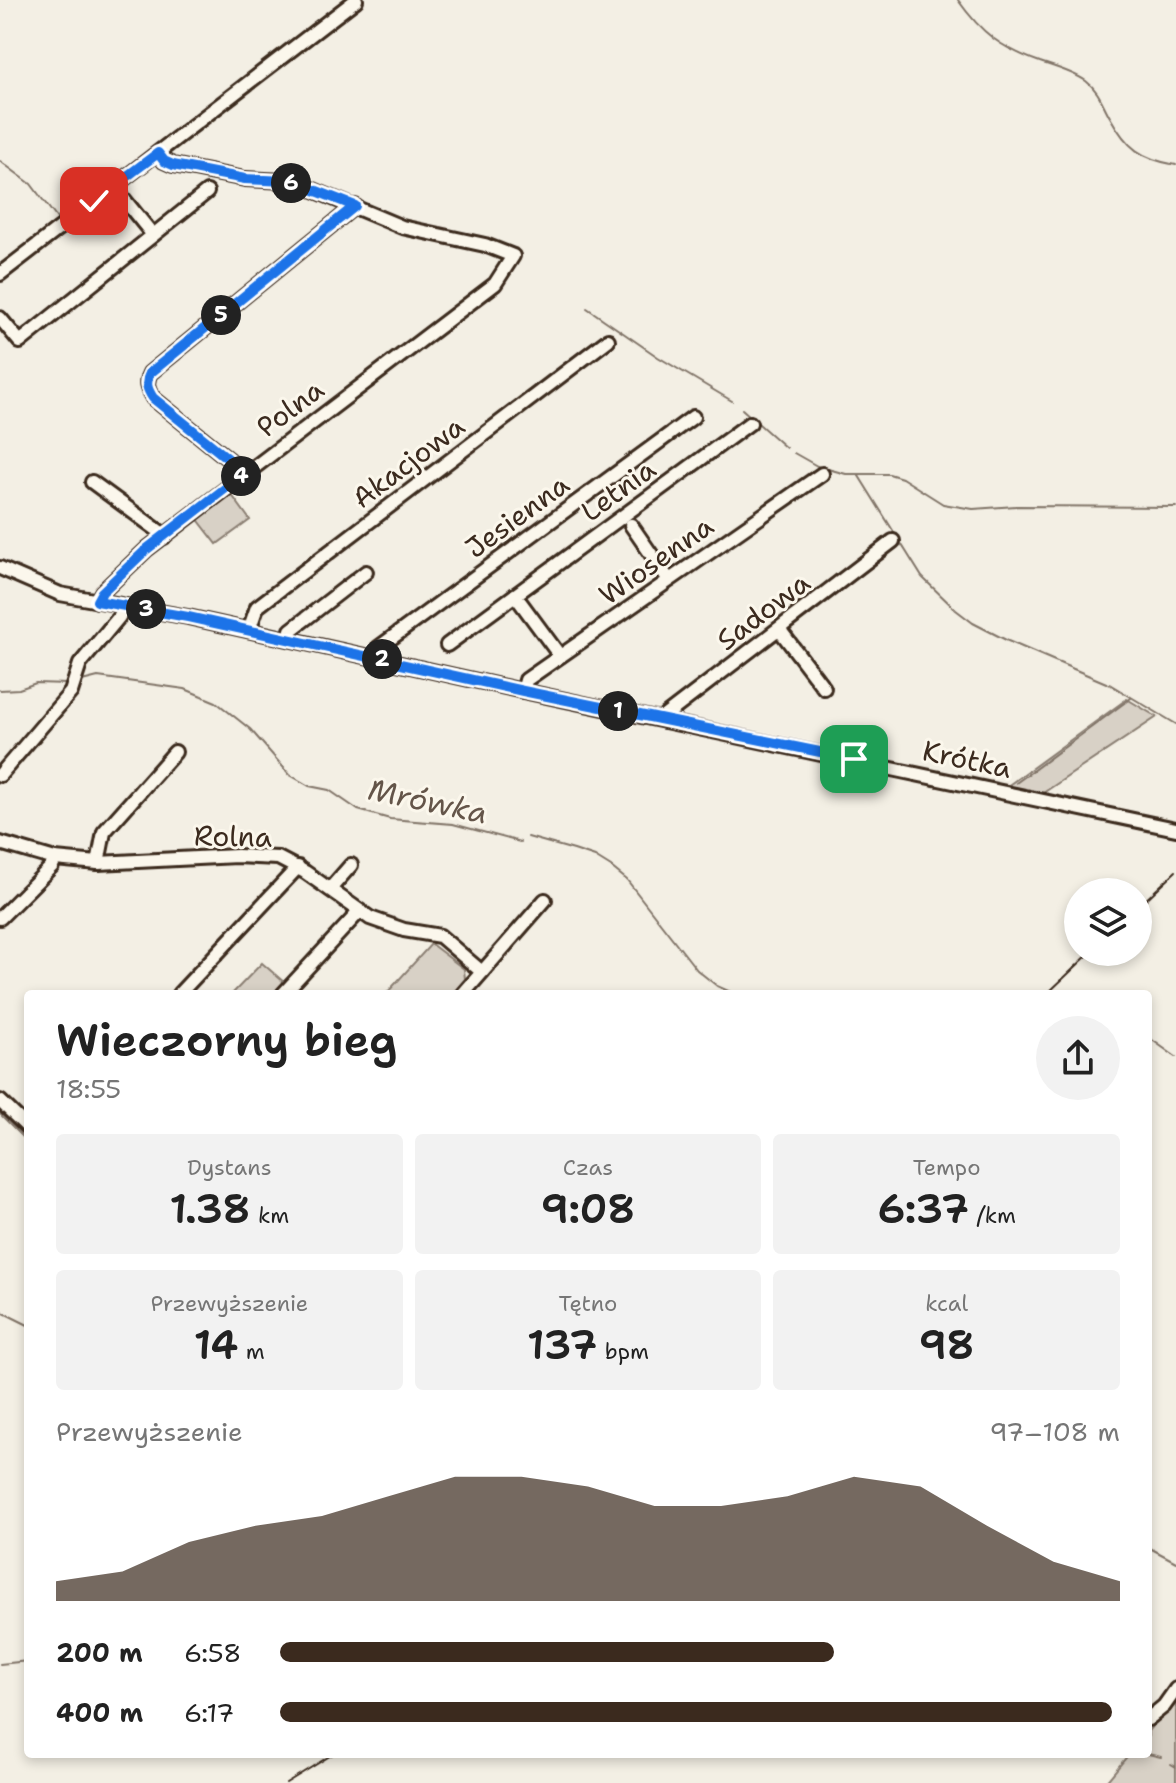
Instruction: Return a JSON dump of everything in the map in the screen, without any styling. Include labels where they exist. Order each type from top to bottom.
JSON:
[{"type":"street","points":[[0,274],[356,0]]},
{"type":"street","points":[[158,153],[164,161],[173,165],[245,179],[285,181],[355,206],[146,379],[147,389],[153,398],[244,474]]},
{"type":"street","points":[[114,187],[153,235]]},
{"type":"street","points":[[0,318],[20,342],[207,192]]},
{"type":"street","name":"Polna","points":[[97,601],[129,565],[164,537],[495,284],[513,256],[485,245],[402,227],[355,206]]},
{"type":"street","name":"Akacjowa","points":[[249,630],[257,607],[608,340]]},
{"type":"street","name":"Jesienna","points":[[375,657],[378,648],[693,417]]},
{"type":"street","name":"Letnia","points":[[447,645],[750,423]]},
{"type":"street","name":"Wiosenna","points":[[523,691],[526,680],[822,474]]},
{"type":"street","points":[[92,482],[164,537]]},
{"type":"street","points":[[631,525],[669,580]]},
{"type":"street","name":"Sadowa","points":[[665,721],[666,715],[893,541]]},
{"type":"street","name":"Krótka","points":[[0,568],[51,592],[290,638],[523,691],[1176,829]]},
{"type":"street","points":[[290,638],[291,630],[366,572]]},
{"type":"street","points":[[515,595],[560,656]]},
{"type":"street","points":[[0,775],[71,692],[80,664],[125,606]]},
{"type":"street","points":[[779,629],[824,688]]},
{"type":"street","points":[[98,863],[104,832],[175,752]]},
{"type":"street","name":"Rolna","points":[[0,843],[55,859],[98,863],[257,856],[278,858],[298,867],[359,912],[404,930],[440,936],[482,972]]},
{"type":"street","points":[[0,918],[52,866],[55,859]]},
{"type":"street","points":[[330,889],[351,865]]},
{"type":"street","points":[[183,990],[298,867]]},
{"type":"street","points":[[466,990],[545,900]]},
{"type":"street","points":[[287,990],[359,912]]},
{"type":"street","points":[[0,1101],[24,1124]]},
{"type":"street","points":[[1152,1716],[1164,1706],[1176,1689]]},
{"type":"shaded area","points":[[229,491],[250,520],[217,544],[196,517]]},
{"type":"shaded area","points":[[1127,699],[1157,717],[1040,795],[1006,787]]},
{"type":"shaded area","points":[[431,944],[464,969],[465,979],[455,990],[390,990]]},
{"type":"shaded area","points":[[262,963],[285,983],[279,990],[236,990]]},
{"type":"shaded area","points":[[1176,1697],[1176,1783],[1105,1783],[1126,1758],[1152,1758],[1152,1726]]},
{"type":"waterway","points":[[958,0],[975,22],[1003,45],[1086,81],[1129,144],[1144,155],[1176,165]]},
{"type":"waterway","points":[[0,161],[31,184],[58,220]]},
{"type":"waterway","points":[[587,308],[658,357],[732,401]]},
{"type":"waterway","points":[[742,409],[786,448]]},
{"type":"waterway","points":[[794,453],[817,466],[846,474],[889,474],[902,478],[943,504],[973,509],[1016,506],[1176,507]]},
{"type":"waterway","points":[[859,476],[922,577],[956,610],[973,623],[1008,641],[1111,685],[1176,724]]},
{"type":"waterway","name":"Mrówka","points":[[82,681],[98,677],[185,689],[216,702],[250,729],[290,775],[309,786],[329,790],[358,810],[390,819],[453,824],[520,842]]},
{"type":"waterway","name":"Mrówka","points":[[0,690],[19,689],[36,683],[68,684]]},
{"type":"waterway","points":[[1016,783],[1131,698]]},
{"type":"waterway","name":"Mrówka","points":[[528,837],[595,857],[611,867],[627,880],[697,970],[726,990]]},
{"type":"waterway","name":"Mrówka","points":[[1152,1040],[1176,1057]]},
{"type":"waterway","points":[[0,1114],[24,1138]]},
{"type":"waterway","points":[[0,1311],[24,1323]]},
{"type":"waterway","points":[[1152,1549],[1176,1562]]},
{"type":"waterway","points":[[0,1664],[24,1661]]},
{"type":"waterway","points":[[1152,1755],[1161,1757]]},
{"type":"waterway","points":[[1171,1764],[1176,1767]]},
{"type":"railway","points":[[1152,894],[1176,871]]},
{"type":"railway","points":[[1051,990],[1076,966]]},
{"type":"railway","points":[[286,1783],[327,1758]]},
{"type":"route","points":[[94,201],[158,153],[164,161],[173,165],[245,179],[285,181],[355,206],[146,379],[147,389],[153,398],[244,474],[147,549],[102,592],[97,601],[290,638],[523,691],[854,759]]}]
